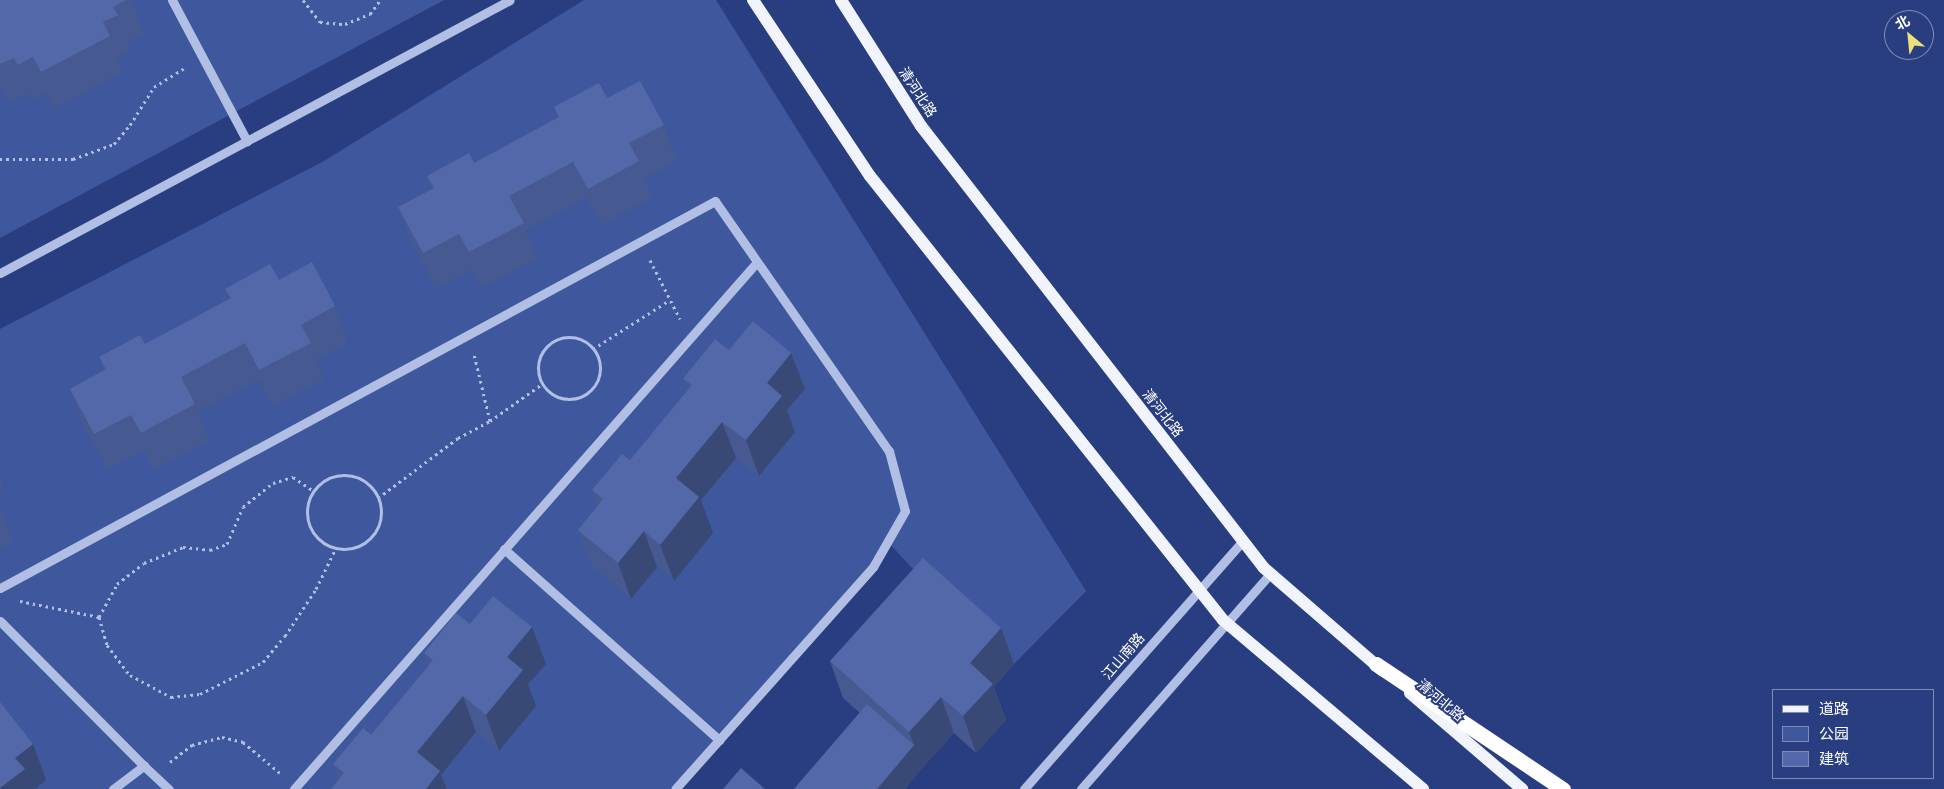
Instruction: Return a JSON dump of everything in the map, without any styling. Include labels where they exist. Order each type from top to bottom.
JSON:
[{"type":"highway","points":[[1376,664],[1563,789]]},
{"type":"main road","points":[[753,0],[870,176],[1227,624],[1423,789]]},
{"type":"main road","name":"清河北路","points":[[842,0],[921,126],[1243,541],[1271,574],[1522,789]]},
{"type":"street","points":[[172,0],[201,59],[247,141]]},
{"type":"street","points":[[0,273],[510,0]]},
{"type":"street","points":[[0,588],[715,201],[889,451],[905,511],[873,567],[675,789]]},
{"type":"street","points":[[295,788],[757,262]]},
{"type":"street","name":"江山南路","points":[[1024,789],[1243,541]]},
{"type":"street","points":[[504,549],[719,740]]},
{"type":"street","points":[[1081,789],[1271,574]]},
{"type":"street","points":[[0,621],[169,789]]},
{"type":"street","points":[[113,789],[144,766]]},
{"type":"path","points":[[303,0],[320,22],[345,24],[370,14],[380,0]]},
{"type":"path","points":[[0,159],[73,159],[114,144],[130,125],[154,87],[201,59]]},
{"type":"path","points":[[641,241],[690,338]]},
{"type":"path","points":[[593,349],[670,300]]},
{"type":"path","points":[[470,334],[490,421]]},
{"type":"path","points":[[576,338],[586,342],[593,349],[600,368],[593,386],[586,393],[567,399],[557,396],[542,384],[538,374],[538,364],[547,345],[556,339],[576,338]]},
{"type":"path","points":[[378,498],[458,438],[490,421],[542,384]]},
{"type":"path","points":[[345,475],[358,478],[368,484],[378,498],[381,517],[377,528],[370,538],[348,549],[336,548],[325,544],[316,536],[310,525],[308,514],[309,502],[314,491],[322,482],[345,475]]},
{"type":"path","points":[[314,491],[293,477],[273,483],[243,507],[227,544],[210,550],[183,547],[144,563],[117,584],[99,617],[107,646],[130,675],[170,698],[200,694],[263,662],[284,636],[316,589],[336,548]]},
{"type":"path","points":[[18,601],[99,617]]},
{"type":"path","points":[[154,775],[192,745],[222,737],[243,742],[295,788]]},
{"type":"green space","points":[[0,0],[444,0],[0,238]]},
{"type":"green space","points":[[584,0],[716,0],[1086,591],[1014,664],[936,594],[888,542],[873,567],[675,789],[0,789],[0,329],[324,161]]},
{"type":"building","points":[[0,0],[126,0],[113,7],[118,15],[103,22],[110,36],[41,72],[33,57],[18,65],[14,58],[0,64]]},
{"type":"building","points":[[640,81],[664,125],[629,143],[639,161],[588,189],[573,162],[509,196],[524,223],[469,252],[459,234],[423,253],[398,207],[434,188],[427,176],[469,153],[474,163],[559,117],[554,107],[599,83],[607,98]]},
{"type":"building","points":[[312,262],[335,306],[301,325],[311,343],[259,370],[245,343],[181,377],[195,404],[141,433],[131,415],[94,434],[70,389],[106,369],[99,357],[140,335],[145,344],[231,298],[225,289],[270,264],[279,280]]},
{"type":"building","points":[[753,321],[791,353],[767,383],[782,396],[746,440],[722,422],[676,478],[699,497],[660,545],[644,531],[618,563],[578,530],[603,499],[592,490],[622,454],[630,460],[692,385],[683,379],[715,339],[729,350]]},
{"type":"building","points":[[923,558],[1001,628],[970,663],[993,684],[963,716],[941,697],[909,732],[830,661]]},
{"type":"building","points":[[493,596],[532,627],[507,657],[523,670],[486,715],[463,696],[417,752],[440,771],[426,789],[331,789],[344,773],[333,764],[363,728],[371,735],[433,660],[424,653],[456,613],[470,624]]},
{"type":"building","points":[[0,702],[33,744],[15,758],[25,769],[0,788]]},
{"type":"building","points":[[867,704],[914,745],[877,789],[794,789]]},
{"type":"building","points":[[741,768],[765,789],[723,789]]}]
